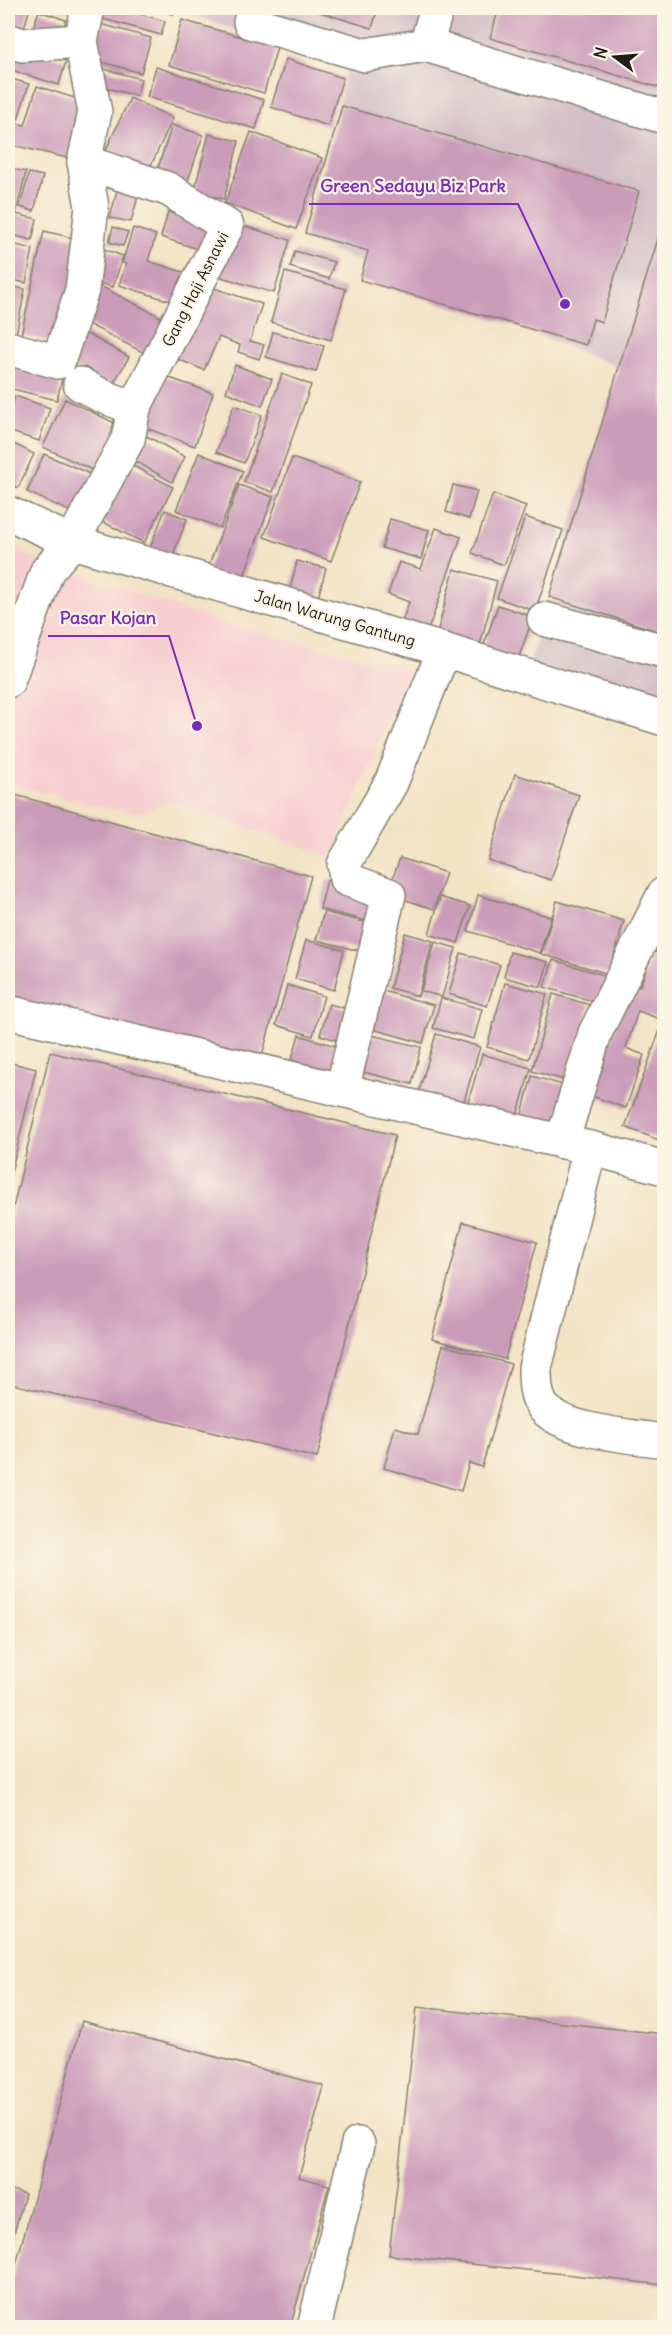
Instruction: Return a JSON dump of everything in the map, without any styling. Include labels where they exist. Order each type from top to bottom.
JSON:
[{"type":"street","points":[[8,348],[58,362],[82,290],[92,207],[84,162],[95,112],[81,41],[88,8]]},
{"type":"street","points":[[426,45],[437,8]]},
{"type":"street","points":[[250,22],[365,55],[426,45],[664,117]]},
{"type":"street","points":[[8,40],[22,45],[81,41]]},
{"type":"street","name":"Gang Haji Asnawi","points":[[84,162],[168,189],[227,226],[134,408]]},
{"type":"street","points":[[8,681],[47,571],[72,542],[128,439],[134,408],[102,396],[80,384]]},
{"type":"street","name":"Jalan Warung Gantung","points":[[8,513],[72,542],[444,650],[664,719]]},
{"type":"street","points":[[544,619],[664,651]]},
{"type":"street","points":[[342,1090],[389,895],[346,879],[344,864],[391,783],[444,650]]},
{"type":"street","points":[[664,894],[596,1033],[534,1368],[535,1386],[543,1406],[555,1418],[578,1427],[664,1441]]},
{"type":"street","points":[[8,1012],[576,1145],[664,1168]]},
{"type":"street","points":[[314,2328],[358,2144]]},
{"type":"shaded area","points":[[190,8],[664,8],[664,718],[526,674],[625,370],[304,239],[332,139],[346,68],[189,14]]},
{"type":"shaded area","points":[[8,546],[41,561],[220,622],[409,670],[331,857],[171,801],[139,813],[90,805],[8,783]]},
{"type":"building","points":[[8,8],[30,8],[21,38],[8,34]]},
{"type":"building","points":[[57,8],[75,8],[73,13]]},
{"type":"building","points":[[99,8],[117,8],[165,21],[161,35],[96,17]]},
{"type":"building","points":[[153,8],[175,8],[173,14]]},
{"type":"building","points":[[306,8],[378,8],[372,28]]},
{"type":"building","points":[[499,8],[664,8],[664,76],[661,88],[490,38]]},
{"type":"building","points":[[39,11],[66,20],[60,39],[32,30]]},
{"type":"building","points":[[182,20],[277,47],[264,93],[169,65]]},
{"type":"building","points":[[97,23],[151,38],[141,73],[88,58]]},
{"type":"building","points":[[8,44],[66,61],[59,85],[8,69]]},
{"type":"building","points":[[286,59],[343,78],[328,126],[271,107]]},
{"type":"building","points":[[97,67],[141,79],[137,96],[93,84]]},
{"type":"building","points":[[156,67],[264,100],[256,129],[147,97]]},
{"type":"building","points":[[8,78],[29,84],[18,119],[8,116]]},
{"type":"building","points":[[37,86],[90,103],[76,160],[8,144],[8,121],[25,125]]},
{"type":"building","points":[[130,98],[173,118],[147,174],[104,154]]},
{"type":"building","points":[[342,106],[639,191],[602,322],[593,319],[586,345],[360,280],[368,251],[305,233]]},
{"type":"building","points":[[172,125],[203,135],[185,190],[154,180]]},
{"type":"building","points":[[251,132],[322,158],[296,229],[225,203]]},
{"type":"building","points":[[209,134],[239,141],[224,199],[194,192]]},
{"type":"building","points":[[8,162],[10,163],[9,168],[26,172],[16,214],[37,219],[32,240],[8,234]]},
{"type":"building","points":[[29,173],[43,176],[34,211],[20,207]]},
{"type":"building","points":[[119,183],[140,189],[131,222],[110,218]]},
{"type":"building","points":[[168,212],[212,225],[204,251],[161,237]]},
{"type":"building","points":[[664,219],[664,633],[549,597]]},
{"type":"building","points":[[234,223],[290,240],[274,293],[218,276]]},
{"type":"building","points":[[113,227],[128,232],[123,246],[109,242]]},
{"type":"building","points":[[133,228],[156,235],[148,261],[190,274],[180,304],[119,285],[126,264],[122,263]]},
{"type":"building","points":[[44,231],[82,240],[60,344],[21,335]]},
{"type":"building","points":[[8,243],[33,249],[26,283],[8,279]]},
{"type":"building","points":[[98,247],[123,256],[113,287],[87,279]]},
{"type":"building","points":[[295,251],[334,262],[329,279],[290,267]]},
{"type":"building","points":[[285,272],[346,289],[331,340],[271,322]]},
{"type":"building","points":[[202,284],[262,304],[250,341],[264,345],[259,359],[238,352],[240,345],[219,337],[204,370],[168,355]]},
{"type":"building","points":[[8,286],[25,289],[16,335],[8,333]]},
{"type":"building","points":[[100,286],[169,321],[150,356],[82,321]]},
{"type":"building","points":[[80,330],[129,357],[111,388],[63,361]]},
{"type":"building","points":[[273,332],[324,346],[316,372],[266,357]]},
{"type":"building","points":[[8,355],[64,370],[57,400],[8,388]]},
{"type":"building","points":[[235,365],[272,379],[262,406],[226,392]]},
{"type":"building","points":[[158,374],[213,393],[195,446],[140,426]]},
{"type":"building","points":[[282,374],[311,385],[273,492],[244,482]]},
{"type":"building","points":[[15,396],[50,408],[39,441],[8,431],[8,419]]},
{"type":"building","points":[[65,399],[125,428],[103,475],[43,447]]},
{"type":"building","points":[[234,405],[262,415],[244,463],[216,452]]},
{"type":"building","points":[[134,429],[185,457],[172,482],[121,453]]},
{"type":"building","points":[[8,441],[34,454],[18,488],[8,483]]},
{"type":"building","points":[[199,453],[243,471],[220,528],[176,510]]},
{"type":"building","points":[[44,454],[99,478],[82,517],[27,492]]},
{"type":"building","points":[[292,458],[360,482],[331,561],[264,537]]},
{"type":"building","points":[[120,459],[173,487],[144,543],[91,516]]},
{"type":"building","points":[[239,485],[273,497],[240,586],[206,573]]},
{"type":"building","points":[[453,485],[477,491],[469,519],[446,512]]},
{"type":"building","points":[[493,494],[526,506],[504,565],[472,553]]},
{"type":"building","points":[[165,510],[187,519],[170,562],[148,552]]},
{"type":"building","points":[[525,517],[563,530],[535,611],[497,598]]},
{"type":"building","points":[[390,519],[429,530],[421,559],[382,548]]},
{"type":"building","points":[[436,528],[461,537],[427,633],[401,624],[409,602],[388,594],[399,562],[421,569]]},
{"type":"building","points":[[297,561],[326,568],[316,605],[288,598]]},
{"type":"building","points":[[454,569],[497,581],[479,649],[436,637]]},
{"type":"building","points":[[498,605],[533,617],[514,671],[479,659]]},
{"type":"building","points":[[515,774],[579,795],[551,880],[488,860]]},
{"type":"building","points":[[8,793],[311,876],[259,1067],[8,998]]},
{"type":"building","points":[[400,858],[446,873],[434,909],[387,894]]},
{"type":"building","points":[[327,880],[386,895],[379,924],[320,909]]},
{"type":"building","points":[[478,895],[551,917],[540,953],[468,931]]},
{"type":"building","points":[[440,897],[470,906],[458,943],[429,934]]},
{"type":"building","points":[[557,901],[624,921],[609,974],[541,954]]},
{"type":"building","points":[[324,912],[380,926],[372,954],[316,940]]},
{"type":"building","points":[[405,933],[433,941],[418,996],[390,988]]},
{"type":"building","points":[[306,940],[344,950],[334,990],[295,979]]},
{"type":"building","points":[[435,942],[456,948],[442,997],[421,991]]},
{"type":"building","points":[[653,951],[664,955],[664,1006],[660,1019],[638,1011],[626,1048],[644,1055],[626,1108],[586,1094],[604,1041],[610,1042],[631,983],[640,986]]},
{"type":"building","points":[[510,952],[548,962],[541,987],[504,977]]},
{"type":"building","points":[[461,953],[500,965],[487,1006],[449,994]]},
{"type":"building","points":[[553,960],[610,977],[602,1004],[544,987]]},
{"type":"building","points":[[505,983],[547,994],[529,1059],[487,1047]]},
{"type":"building","points":[[287,985],[324,996],[313,1036],[276,1025]]},
{"type":"building","points":[[368,987],[434,1005],[423,1043],[358,1025]]},
{"type":"building","points":[[553,994],[590,1005],[568,1081],[532,1071]]},
{"type":"building","points":[[441,998],[482,1009],[474,1039],[433,1028]]},
{"type":"building","points":[[329,1004],[359,1012],[350,1044],[320,1035]]},
{"type":"building","points":[[664,1019],[664,1142],[625,1127]]},
{"type":"building","points":[[360,1032],[421,1047],[412,1084],[351,1069]]},
{"type":"building","points":[[436,1034],[480,1047],[461,1111],[417,1098]]},
{"type":"building","points":[[299,1035],[352,1051],[343,1078],[291,1062]]},
{"type":"building","points":[[50,1052],[395,1135],[317,1458],[8,1383],[8,1229]]},
{"type":"building","points":[[482,1054],[531,1068],[516,1120],[467,1106]]},
{"type":"building","points":[[8,1062],[36,1069],[8,1185]]},
{"type":"building","points":[[532,1076],[566,1086],[552,1135],[519,1125]]},
{"type":"building","points":[[463,1222],[537,1242],[505,1359],[432,1339]]},
{"type":"building","points":[[443,1345],[511,1364],[482,1467],[469,1463],[461,1491],[384,1468],[395,1427],[418,1434]]},
{"type":"building","points":[[417,2007],[664,2034],[664,2285],[389,2255]]},
{"type":"building","points":[[82,2021],[324,2086],[299,2177],[329,2185],[290,2328],[8,2328],[8,2294]]},
{"type":"building","points":[[8,2189],[25,2194],[8,2254]]},
{"type":"place","name":"Green Sedayu Biz Park","points":[[565,304]]},
{"type":"place","name":"Pasar Kojan","points":[[197,726]]}]
